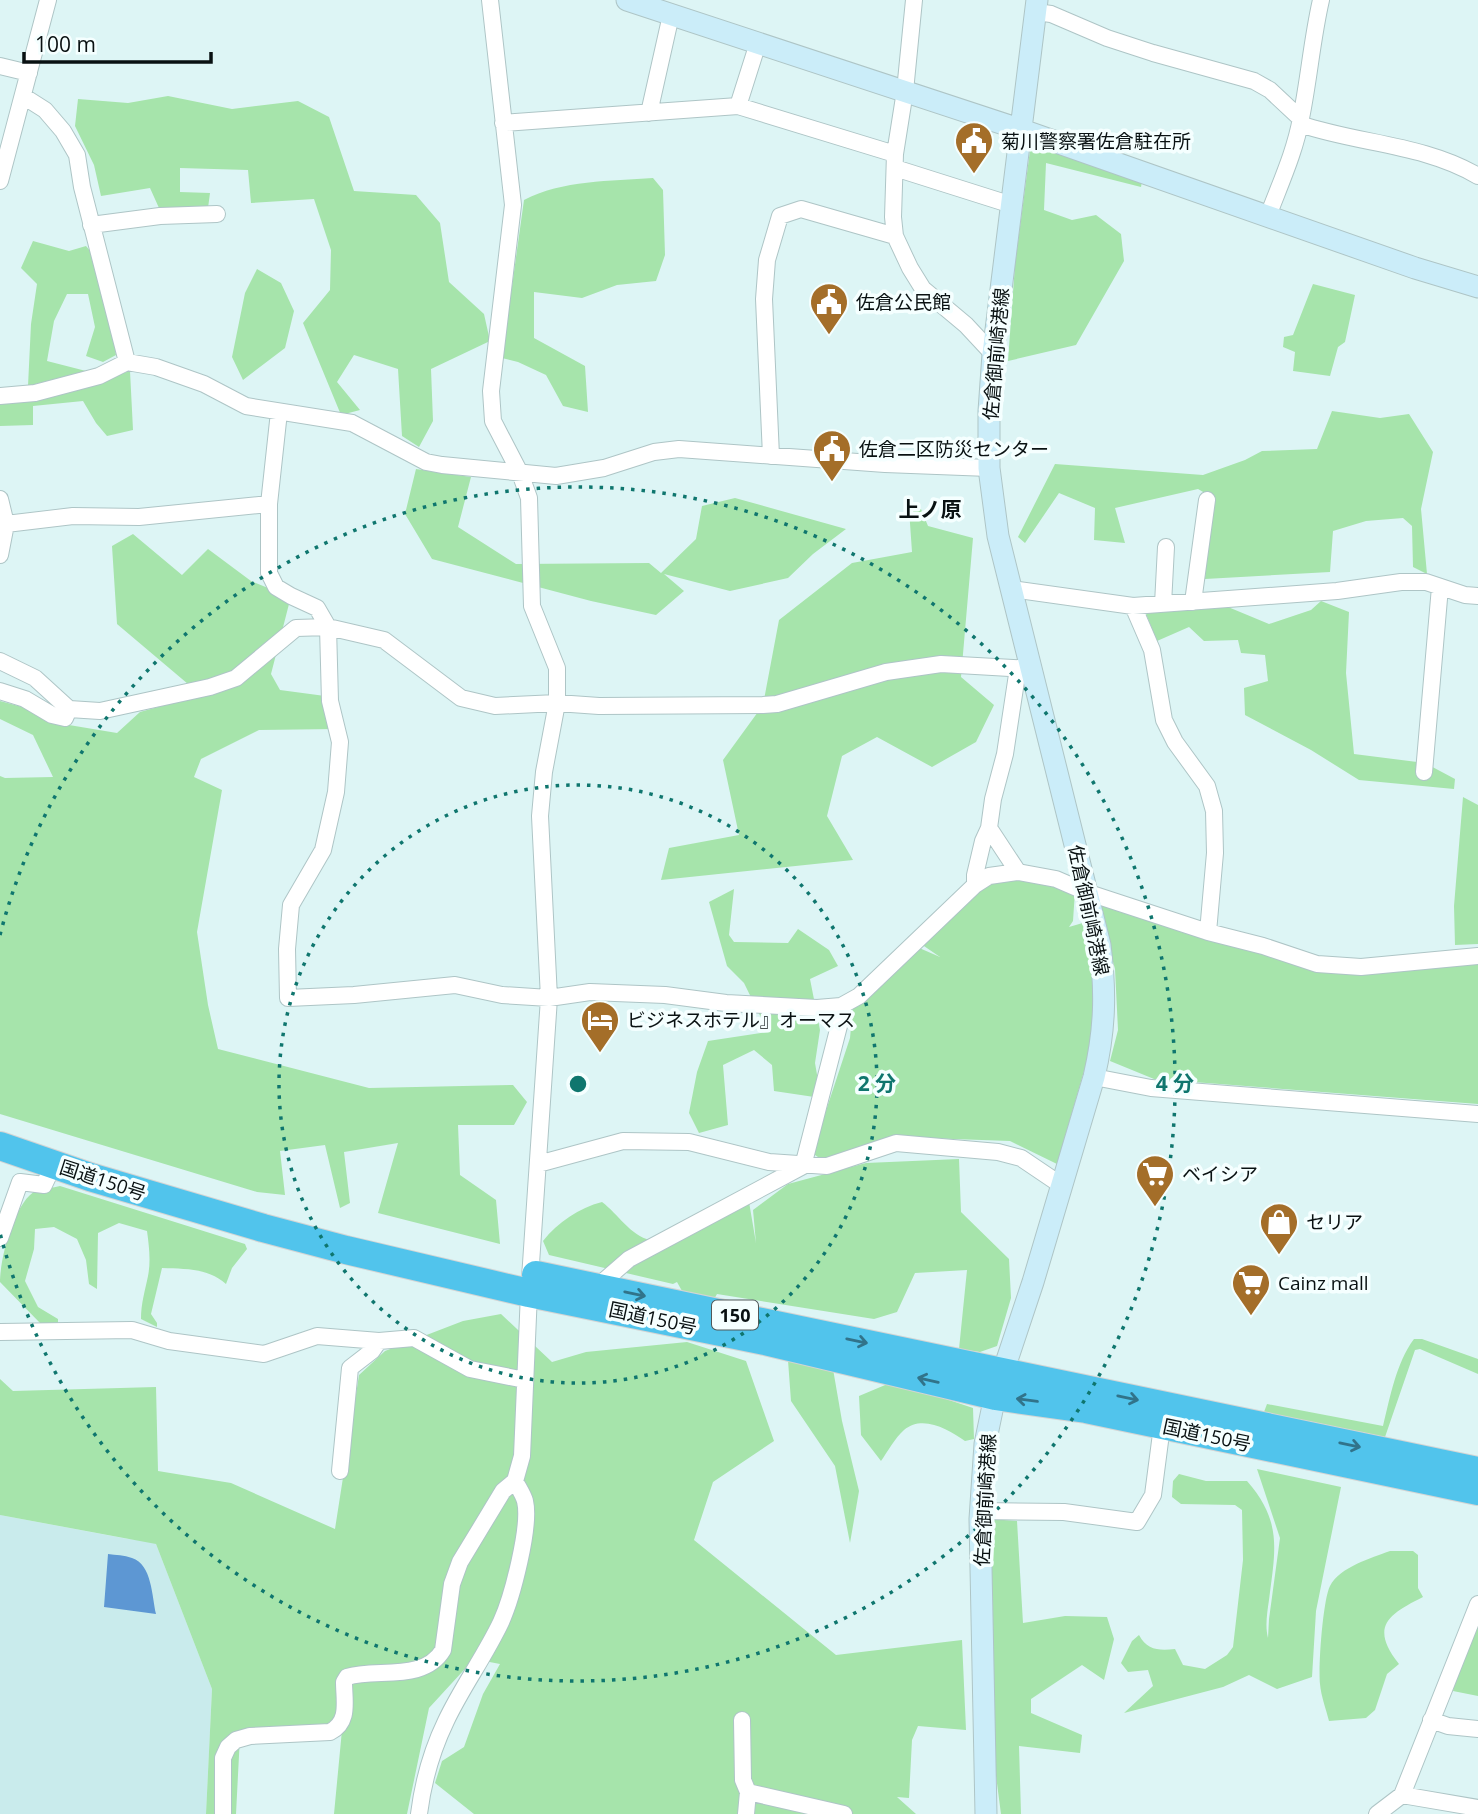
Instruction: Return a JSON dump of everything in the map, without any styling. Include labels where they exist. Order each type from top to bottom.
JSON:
[{"type":"highway","name":"国道150号","points":[[0,1129],[94,1161],[225,1199],[531,1283],[765,1341],[1478,1471]]},
{"type":"highway","name":"国道150号","points":[[0,1146],[90,1177],[263,1228],[531,1283],[598,1286],[999,1384],[1086,1409],[1478,1491]]},
{"type":"main road","points":[[627,0],[1022,130],[1415,268],[1478,287]]},
{"type":"main road","name":"佐倉御前崎港線","points":[[986,1814],[980,1511],[985,1444],[999,1384],[1094,1077],[1101,1046],[1105,983],[1100,945],[1025,669],[1012,589],[998,536],[989,468],[993,354],[1036,6]]},
{"type":"street","points":[[0,181],[48,0]]},
{"type":"street","points":[[223,1814],[223,1758],[228,1747],[236,1740],[250,1736],[330,1732],[340,1727],[344,1719],[344,1682],[347,1677],[413,1670],[438,1658],[443,1650],[452,1584],[460,1562],[503,1491],[515,1481],[522,1456],[549,998],[540,816],[544,772],[556,703],[557,668],[532,606],[529,498],[520,473],[493,421],[491,391],[513,205],[490,0]]},
{"type":"street","points":[[914,0],[895,161],[895,236],[909,268],[923,289],[966,325],[993,354]]},
{"type":"street","points":[[1268,216],[1289,162],[1301,121],[1321,0]]},
{"type":"street","points":[[1036,6],[1107,38],[1254,81],[1270,90],[1301,121],[1326,133],[1405,148],[1478,176]]},
{"type":"street","points":[[649,113],[671,15]]},
{"type":"street","points":[[738,106],[758,43]]},
{"type":"street","points":[[0,66],[29,73]]},
{"type":"street","points":[[23,96],[45,110],[63,131],[77,155],[82,187],[127,362]]},
{"type":"street","points":[[503,123],[738,106],[1012,205]]},
{"type":"street","points":[[771,456],[764,299],[767,260],[780,216],[801,209],[895,236]]},
{"type":"street","points":[[92,225],[160,216],[217,214]]},
{"type":"street","points":[[0,396],[35,393],[99,376],[127,362],[156,367],[204,384],[246,406],[352,423],[426,462],[556,476],[604,468],[654,452],[679,449],[989,468]]},
{"type":"street","points":[[279,412],[269,504],[269,573],[276,587],[317,608],[328,627],[330,701],[340,742],[336,792],[323,849],[291,905],[286,949],[288,998],[354,995],[456,985],[502,995],[549,998],[590,992],[665,995],[726,1003],[817,1008],[841,1006],[859,996],[975,885],[989,876],[1018,872],[1056,879],[1086,892],[1208,932],[1264,946],[1317,964],[1361,967],[1478,956]]},
{"type":"street","points":[[0,499],[6,524],[0,555]]},
{"type":"street","points":[[1193,602],[1207,500]]},
{"type":"street","points":[[6,524],[73,516],[139,517],[269,504]]},
{"type":"street","points":[[1163,604],[1166,547]]},
{"type":"street","points":[[1012,589],[1133,606],[1336,591],[1401,582],[1426,582],[1465,595],[1478,596]]},
{"type":"street","points":[[1424,772],[1440,587]]},
{"type":"street","points":[[1133,606],[1152,650],[1164,720],[1175,743],[1207,786],[1214,811],[1215,853],[1208,932]]},
{"type":"street","points":[[0,661],[35,678],[69,709],[100,710],[210,687],[236,678],[296,628],[328,627],[384,640],[461,698],[495,706],[556,703],[599,706],[770,704],[886,673],[941,664],[1025,669],[993,799],[989,828],[975,875],[975,885]]},
{"type":"street","points":[[0,691],[25,699],[52,715],[65,718],[69,709]]},
{"type":"street","points":[[989,828],[1018,872]]},
{"type":"street","points":[[598,1286],[629,1259],[803,1166],[834,1047],[841,1006]]},
{"type":"street","points":[[1094,1077],[1151,1088],[1478,1114]]},
{"type":"street","points":[[538,1164],[623,1141],[689,1142],[769,1162],[827,1166],[896,1143],[998,1152],[1021,1157],[1061,1185]]},
{"type":"street","points":[[0,1238],[20,1182],[44,1185],[54,1164]]},
{"type":"street","points":[[0,1332],[132,1330],[169,1341],[264,1354],[317,1336],[379,1341],[414,1338],[470,1369],[525,1380]]},
{"type":"street","points":[[340,1471],[350,1368],[372,1351],[379,1341]]},
{"type":"street","points":[[980,1511],[1064,1512],[1137,1522],[1153,1495],[1162,1426]]},
{"type":"street","points":[[419,1814],[432,1756],[444,1725],[458,1694],[501,1621],[513,1587],[521,1552],[525,1501],[515,1481]]},
{"type":"street","points":[[1377,1814],[1402,1795],[1478,1604]]},
{"type":"street","points":[[742,1720],[743,1780],[748,1792],[746,1814]]},
{"type":"street","points":[[1431,1720],[1448,1726],[1478,1729]]},
{"type":"street","points":[[748,1792],[844,1814]]},
{"type":"street","points":[[1402,1795],[1478,1808]]},
{"type":"shaded area","points":[[0,1515],[128,1539],[149,1540],[156,1544],[212,1689],[206,1814],[0,1814]]},
{"type":"green space","points":[[168,96],[232,109],[298,101],[329,117],[354,191],[416,195],[440,223],[449,282],[484,314],[490,341],[431,369],[433,421],[419,447],[402,436],[398,369],[354,355],[337,382],[360,410],[341,415],[303,323],[330,290],[331,250],[314,199],[251,203],[248,170],[180,168],[180,192],[210,193],[208,208],[159,208],[150,188],[101,196],[94,165],[75,126],[78,99],[128,103]]},
{"type":"green space","points":[[1032,135],[1143,175],[1141,187],[1046,163],[1044,210],[1072,220],[1096,215],[1121,234],[1124,261],[1076,345],[1008,361],[1015,265]]},
{"type":"green space","points":[[653,178],[663,190],[665,255],[656,281],[617,285],[582,298],[534,292],[534,338],[585,366],[588,412],[563,406],[546,375],[502,358],[524,200],[570,185]]},
{"type":"green space","points":[[33,241],[69,251],[86,246],[102,265],[116,355],[103,362],[86,356],[95,327],[88,294],[67,294],[54,321],[47,361],[86,371],[28,386],[31,324],[37,284],[21,268]]},
{"type":"green space","points":[[257,269],[281,283],[294,311],[285,348],[243,380],[232,357],[245,293]]},
{"type":"green space","points":[[1313,284],[1355,295],[1345,342],[1338,347],[1330,376],[1293,371],[1295,352],[1283,347],[1284,337],[1293,335]]},
{"type":"green space","points":[[130,371],[133,430],[107,436],[83,401],[33,406],[33,425],[0,426],[0,401],[37,398]]},
{"type":"green space","points":[[1332,411],[1380,418],[1409,414],[1433,452],[1421,509],[1427,574],[1413,567],[1412,526],[1403,518],[1366,521],[1333,531],[1330,572],[1205,579],[1210,496],[1198,489],[1115,508],[1125,543],[1094,540],[1095,508],[1059,493],[1025,543],[1018,537],[1055,464],[1203,475],[1262,451],[1317,449]]},
{"type":"green space","points":[[416,469],[471,477],[458,527],[516,564],[649,563],[661,573],[696,539],[702,506],[735,498],[846,529],[813,554],[788,578],[730,591],[664,574],[684,591],[656,615],[591,601],[432,559],[405,514]]},
{"type":"green space","points":[[909,509],[921,509],[928,526],[973,538],[961,677],[994,705],[976,742],[932,767],[877,737],[842,756],[827,816],[853,860],[661,880],[669,848],[739,835],[723,760],[763,705],[779,620],[852,563],[912,552]]},
{"type":"green space","points":[[133,534],[182,575],[208,549],[251,581],[268,588],[289,604],[271,674],[280,690],[325,696],[336,729],[259,730],[201,759],[194,777],[222,790],[197,932],[218,1049],[369,1088],[513,1085],[527,1102],[514,1125],[458,1125],[460,1175],[496,1200],[500,1244],[378,1213],[398,1143],[344,1152],[350,1203],[340,1208],[325,1145],[280,1151],[285,1195],[257,1192],[0,1114],[0,776],[53,777],[33,735],[0,719],[0,701],[52,715],[57,723],[117,733],[140,712],[201,695],[117,624],[112,546]]},
{"type":"green space","points":[[1321,601],[1349,612],[1346,673],[1354,754],[1425,763],[1455,779],[1454,789],[1359,780],[1311,750],[1245,715],[1244,688],[1268,681],[1265,655],[1241,653],[1238,640],[1204,641],[1189,627],[1157,641],[1144,609],[1216,602],[1269,624],[1311,610]]},
{"type":"green space","points":[[1463,797],[1478,805],[1478,944],[1455,945],[1454,906]]},
{"type":"green space","points":[[1018,877],[1075,891],[1073,921],[1069,927],[1086,922],[1099,987],[1091,1047],[1057,1164],[1010,1141],[897,1137],[821,1159],[812,1153],[850,1038],[853,1006],[917,947],[940,957],[921,944],[979,887]]},
{"type":"green space","points":[[734,889],[729,935],[734,942],[788,943],[798,929],[829,950],[838,966],[810,979],[820,1030],[815,1063],[821,1098],[774,1091],[772,1065],[754,1050],[723,1065],[728,1125],[699,1133],[689,1113],[697,1072],[708,1041],[768,1032],[744,983],[727,966],[709,902]]},
{"type":"green space","points":[[1097,903],[1320,970],[1478,961],[1478,1104],[1154,1079],[1110,1061],[1118,1030],[1115,969]]},
{"type":"green space","points":[[959,1159],[961,1212],[1009,1259],[1011,1298],[997,1346],[980,1352],[959,1349],[967,1270],[915,1273],[897,1312],[874,1319],[717,1294],[713,1301],[682,1291],[677,1282],[673,1284],[549,1255],[543,1241],[569,1217],[602,1202],[637,1234],[650,1240],[748,1196],[756,1243],[753,1210],[788,1184],[866,1163]]},
{"type":"green space","points":[[60,1186],[245,1244],[247,1249],[232,1268],[226,1284],[204,1272],[162,1268],[151,1314],[157,1327],[141,1319],[149,1265],[147,1231],[119,1223],[98,1233],[97,1289],[89,1284],[86,1260],[77,1239],[54,1227],[35,1229],[34,1249],[25,1281],[38,1307],[58,1319],[58,1324],[40,1323],[0,1282],[1,1272],[10,1232],[22,1206],[37,1190]]},
{"type":"green space","points":[[501,1314],[552,1362],[586,1352],[687,1342],[746,1361],[774,1441],[713,1482],[694,1540],[836,1655],[962,1640],[966,1730],[918,1726],[912,1740],[909,1798],[897,1797],[916,1814],[474,1814],[435,1783],[442,1761],[464,1747],[483,1694],[500,1664],[474,1659],[429,1708],[407,1814],[334,1814],[342,1730],[240,1736],[236,1814],[206,1814],[212,1689],[156,1544],[0,1515],[0,1379],[13,1391],[156,1387],[158,1471],[231,1483],[335,1529],[359,1375],[385,1351],[463,1321]]},
{"type":"green space","points":[[1414,1339],[1422,1339],[1478,1359],[1478,1374],[1420,1349],[1415,1350],[1385,1437],[1264,1412],[1267,1404],[1383,1426],[1398,1370]]},
{"type":"green space","points":[[787,1347],[833,1369],[859,1491],[850,1543],[835,1466],[791,1401]]},
{"type":"green space","points":[[909,1375],[946,1399],[973,1408],[974,1439],[965,1441],[944,1428],[919,1423],[911,1425],[901,1433],[881,1461],[861,1435],[859,1396]]},
{"type":"green space","points":[[1257,1469],[1341,1487],[1316,1611],[1312,1677],[1277,1689],[1249,1675],[1223,1687],[1124,1713],[1153,1686],[1148,1670],[1128,1672],[1121,1663],[1132,1641],[1139,1635],[1146,1644],[1154,1648],[1175,1649],[1183,1665],[1205,1669],[1227,1655],[1233,1647],[1243,1560],[1242,1510],[1235,1505],[1181,1504],[1172,1497],[1173,1481],[1179,1474],[1206,1481],[1247,1481],[1259,1496],[1274,1538],[1268,1638],[1280,1538]]},
{"type":"green space","points":[[990,1519],[1017,1521],[1023,1623],[1065,1616],[1107,1617],[1114,1639],[1104,1680],[1082,1665],[1031,1699],[1031,1713],[1082,1735],[1080,1753],[1019,1746],[1021,1814],[1001,1814],[995,1768]]},
{"type":"green space","points":[[1390,1551],[1413,1551],[1418,1555],[1418,1588],[1423,1597],[1392,1616],[1384,1631],[1390,1651],[1399,1664],[1387,1674],[1375,1710],[1366,1718],[1329,1721],[1321,1693],[1320,1676],[1320,1649],[1327,1593],[1335,1579],[1348,1568]]},
{"type":"green space","points":[[1478,1625],[1478,1696],[1453,1691],[1459,1655]]},
{"type":"water","points":[[108,1554],[132,1558],[144,1567],[150,1582],[156,1614],[104,1607]]},
{"type":"place","name":"菊川警察署佐倉駐在所","points":[[974,175]]},
{"type":"place","name":"佐倉公民館","points":[[829,336]]},
{"type":"place","name":"佐倉二区防災センター","points":[[832,483]]},
{"type":"place","name":"ビジネスホテル』オーマス","points":[[600,1054]]},
{"type":"place","name":"ベイシア","points":[[1155,1208]]},
{"type":"place","name":"セリア","points":[[1279,1256]]},
{"type":"place","name":"Cainz mall","points":[[1251,1317]]},
{"type":"district","name":"上ノ原","points":[[930,509]]}]
